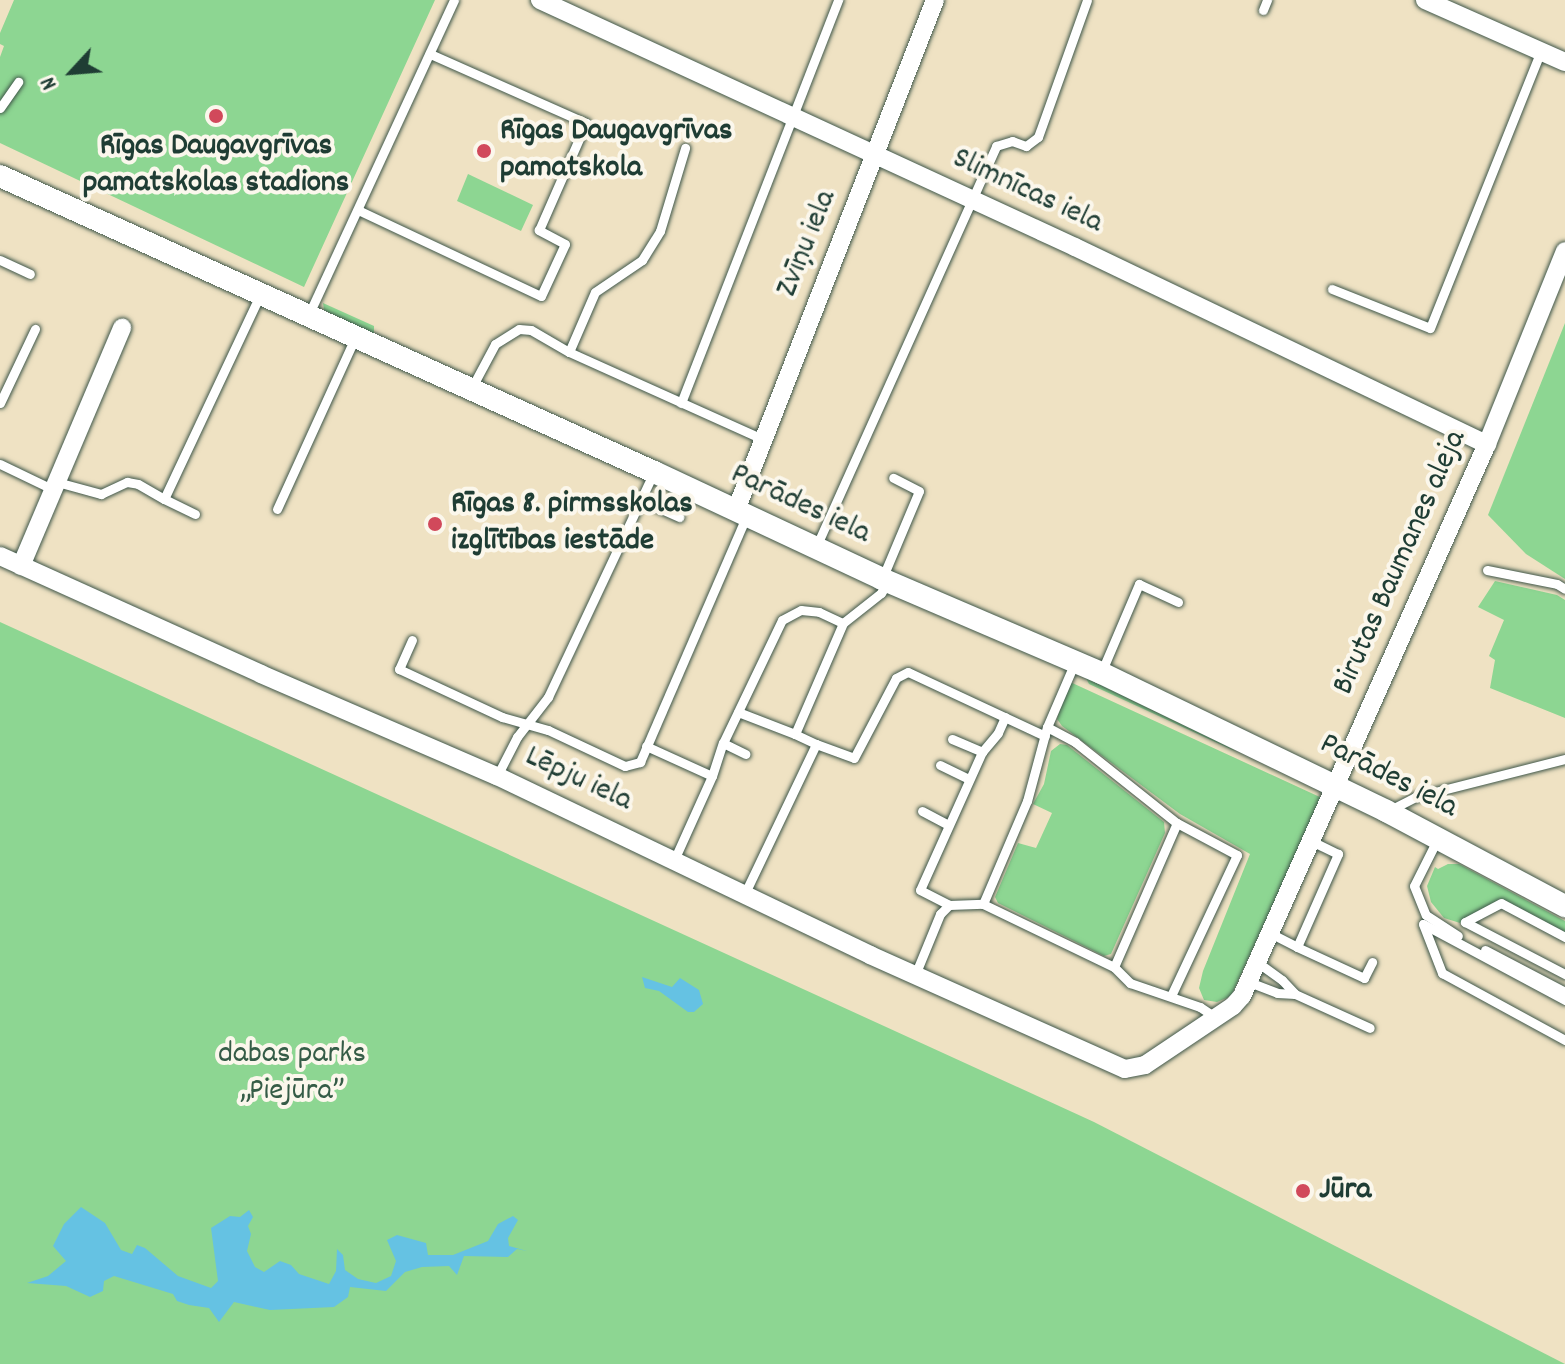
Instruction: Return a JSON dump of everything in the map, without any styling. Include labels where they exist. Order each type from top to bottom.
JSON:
[{"type":"street","name":"Slimnīcas iela","points":[[540,0],[1487,444]]},
{"type":"street","name":"Zvīņu iela","points":[[741,512],[763,439],[935,0]]},
{"type":"street","points":[[1425,0],[1565,62]]},
{"type":"street","name":"Parādes iela","points":[[0,176],[654,472],[885,581],[1101,673],[1438,837],[1565,906]]},
{"type":"street","name":"Birutas Baumanes aleja","points":[[1125,1069],[1145,1065],[1238,1002],[1249,982],[1268,932],[1487,444],[1565,251]]},
{"type":"street","points":[[21,566],[122,328]]},
{"type":"street","name":"Lēpju iela","points":[[0,556],[497,776],[675,858],[915,975],[1125,1069]]},
{"type":"lane","points":[[308,317],[454,0]]},
{"type":"lane","points":[[681,403],[838,0]]},
{"type":"lane","points":[[816,548],[996,146],[1012,141],[1026,146],[1038,137],[1087,0]]},
{"type":"lane","points":[[1332,289],[1430,328],[1541,51]]},
{"type":"lane","points":[[358,210],[541,296],[565,244],[539,230],[586,123],[430,54]]},
{"type":"lane","points":[[0,108],[18,82]]},
{"type":"lane","points":[[569,352],[595,292],[642,260],[660,231],[685,148]]},
{"type":"lane","points":[[0,260],[30,274]]},
{"type":"lane","points":[[164,499],[260,295]]},
{"type":"lane","points":[[0,403],[35,329]]},
{"type":"lane","points":[[471,390],[495,344],[519,329],[531,330],[569,352],[763,439]]},
{"type":"lane","points":[[277,509],[355,338]]},
{"type":"lane","points":[[0,464],[56,486],[101,494],[127,482],[138,484],[195,514]]},
{"type":"lane","points":[[497,776],[517,737],[530,725],[548,697],[654,472]]},
{"type":"lane","points":[[795,734],[843,623],[881,593],[919,491],[893,478]]},
{"type":"lane","points":[[641,500],[679,517]]},
{"type":"lane","points":[[412,640],[399,669],[502,717],[530,725],[625,766],[640,762],[741,512]]},
{"type":"lane","points":[[1487,570],[1565,589]]},
{"type":"lane","points":[[1101,673],[1139,584],[1178,602]]},
{"type":"lane","points":[[675,858],[712,776],[723,743],[782,620],[801,610],[819,612],[843,623]]},
{"type":"lane","points":[[983,904],[1030,791],[1046,732],[1075,662]]},
{"type":"lane","points":[[738,712],[854,758],[896,678],[908,672],[1005,717],[1075,742],[1177,823],[1237,855],[1171,996]]},
{"type":"lane","points":[[1005,717],[998,733],[982,752],[920,890],[949,905],[983,904],[1114,967],[1130,983],[1171,996],[1215,1017]]},
{"type":"lane","points":[[952,739],[982,752]]},
{"type":"lane","points":[[723,743],[746,754]]},
{"type":"lane","points":[[745,893],[816,744]]},
{"type":"lane","points":[[646,746],[712,776]]},
{"type":"lane","points":[[1386,811],[1415,797],[1565,759]]},
{"type":"lane","points":[[940,765],[969,779]]},
{"type":"lane","points":[[922,811],[948,825]]},
{"type":"lane","points":[[1114,967],[1177,823]]},
{"type":"lane","points":[[1438,837],[1414,886],[1426,915],[1565,1000]]},
{"type":"lane","points":[[1297,947],[1338,854],[1311,841]]},
{"type":"lane","points":[[1565,937],[1501,903],[1465,922],[1565,974]]},
{"type":"lane","points":[[915,975],[940,914],[949,905]]},
{"type":"lane","points":[[1565,992],[1423,924],[1442,973],[1565,1040]]},
{"type":"lane","points":[[1268,932],[1364,978],[1372,962]]},
{"type":"lane","points":[[1531,978],[1540,961]]},
{"type":"lane","points":[[1257,962],[1295,994]]},
{"type":"lane","points":[[1249,982],[1277,993],[1295,994],[1370,1028]]},
{"type":"green space","points":[[14,0],[435,0],[304,287],[0,143],[0,57],[4,46],[0,44],[0,33]]},
{"type":"green space","points":[[468,174],[533,205],[521,231],[457,201]]},
{"type":"green space","points":[[323,303],[374,326],[374,335],[324,310]]},
{"type":"green space","points":[[1565,323],[1565,579],[1526,554],[1488,515]]},
{"type":"green space","points":[[1495,581],[1557,595],[1565,600],[1565,718],[1490,688],[1495,660],[1489,656],[1504,620],[1478,607]]},
{"type":"green space","name":"dabas parks „Piejūra”","points":[[0,622],[1094,1122],[1565,1364],[0,1364]]},
{"type":"green space","points":[[1084,674],[1214,736],[1235,751],[1089,684]]},
{"type":"green space","points":[[1068,681],[1322,798],[1231,996],[1217,1002],[1204,1000],[1199,988],[1250,854],[1180,814],[1062,726],[1057,719]]},
{"type":"green space","points":[[1060,744],[1067,745],[1164,822],[1165,833],[1111,954],[1104,956],[998,903],[995,897],[1018,843],[1036,848],[1052,813],[1033,804],[1044,784],[1051,751]]},
{"type":"green space","points":[[1448,864],[1459,864],[1565,921],[1565,937],[1501,903],[1470,921],[1460,923],[1444,918],[1431,902],[1427,886],[1435,867],[1438,869]]},
{"type":"water","points":[[642,977],[672,987],[680,978],[699,990],[703,1004],[694,1012],[688,1012],[659,991],[645,988]]},
{"type":"water","points":[[81,1207],[105,1223],[121,1250],[132,1254],[137,1245],[145,1248],[178,1276],[211,1288],[218,1281],[211,1228],[230,1216],[240,1217],[249,1210],[253,1217],[248,1226],[251,1234],[247,1251],[255,1267],[264,1272],[280,1261],[291,1265],[299,1274],[329,1284],[336,1271],[337,1249],[343,1255],[345,1270],[358,1279],[376,1283],[391,1276],[396,1261],[387,1240],[397,1235],[426,1243],[428,1255],[453,1255],[488,1241],[498,1224],[513,1216],[518,1220],[508,1238],[509,1246],[527,1251],[517,1249],[508,1257],[464,1256],[457,1275],[449,1266],[422,1267],[405,1272],[386,1291],[350,1287],[348,1297],[334,1307],[270,1310],[234,1302],[219,1322],[209,1308],[177,1301],[173,1294],[114,1276],[104,1281],[103,1291],[90,1297],[66,1286],[27,1283],[48,1276],[66,1261],[53,1246],[64,1224]]},
{"type":"place","name":"Rīgas Daugavgrīvas pamatskolas stadions","points":[[216,116]]},
{"type":"place","name":"Rīgas Daugavgrīvas pamatskola","points":[[484,151]]},
{"type":"place","name":"Rīgas 8. pirmsskolas izglītības iestāde","points":[[435,524]]},
{"type":"place","name":"Jūra","points":[[1303,1191]]}]
